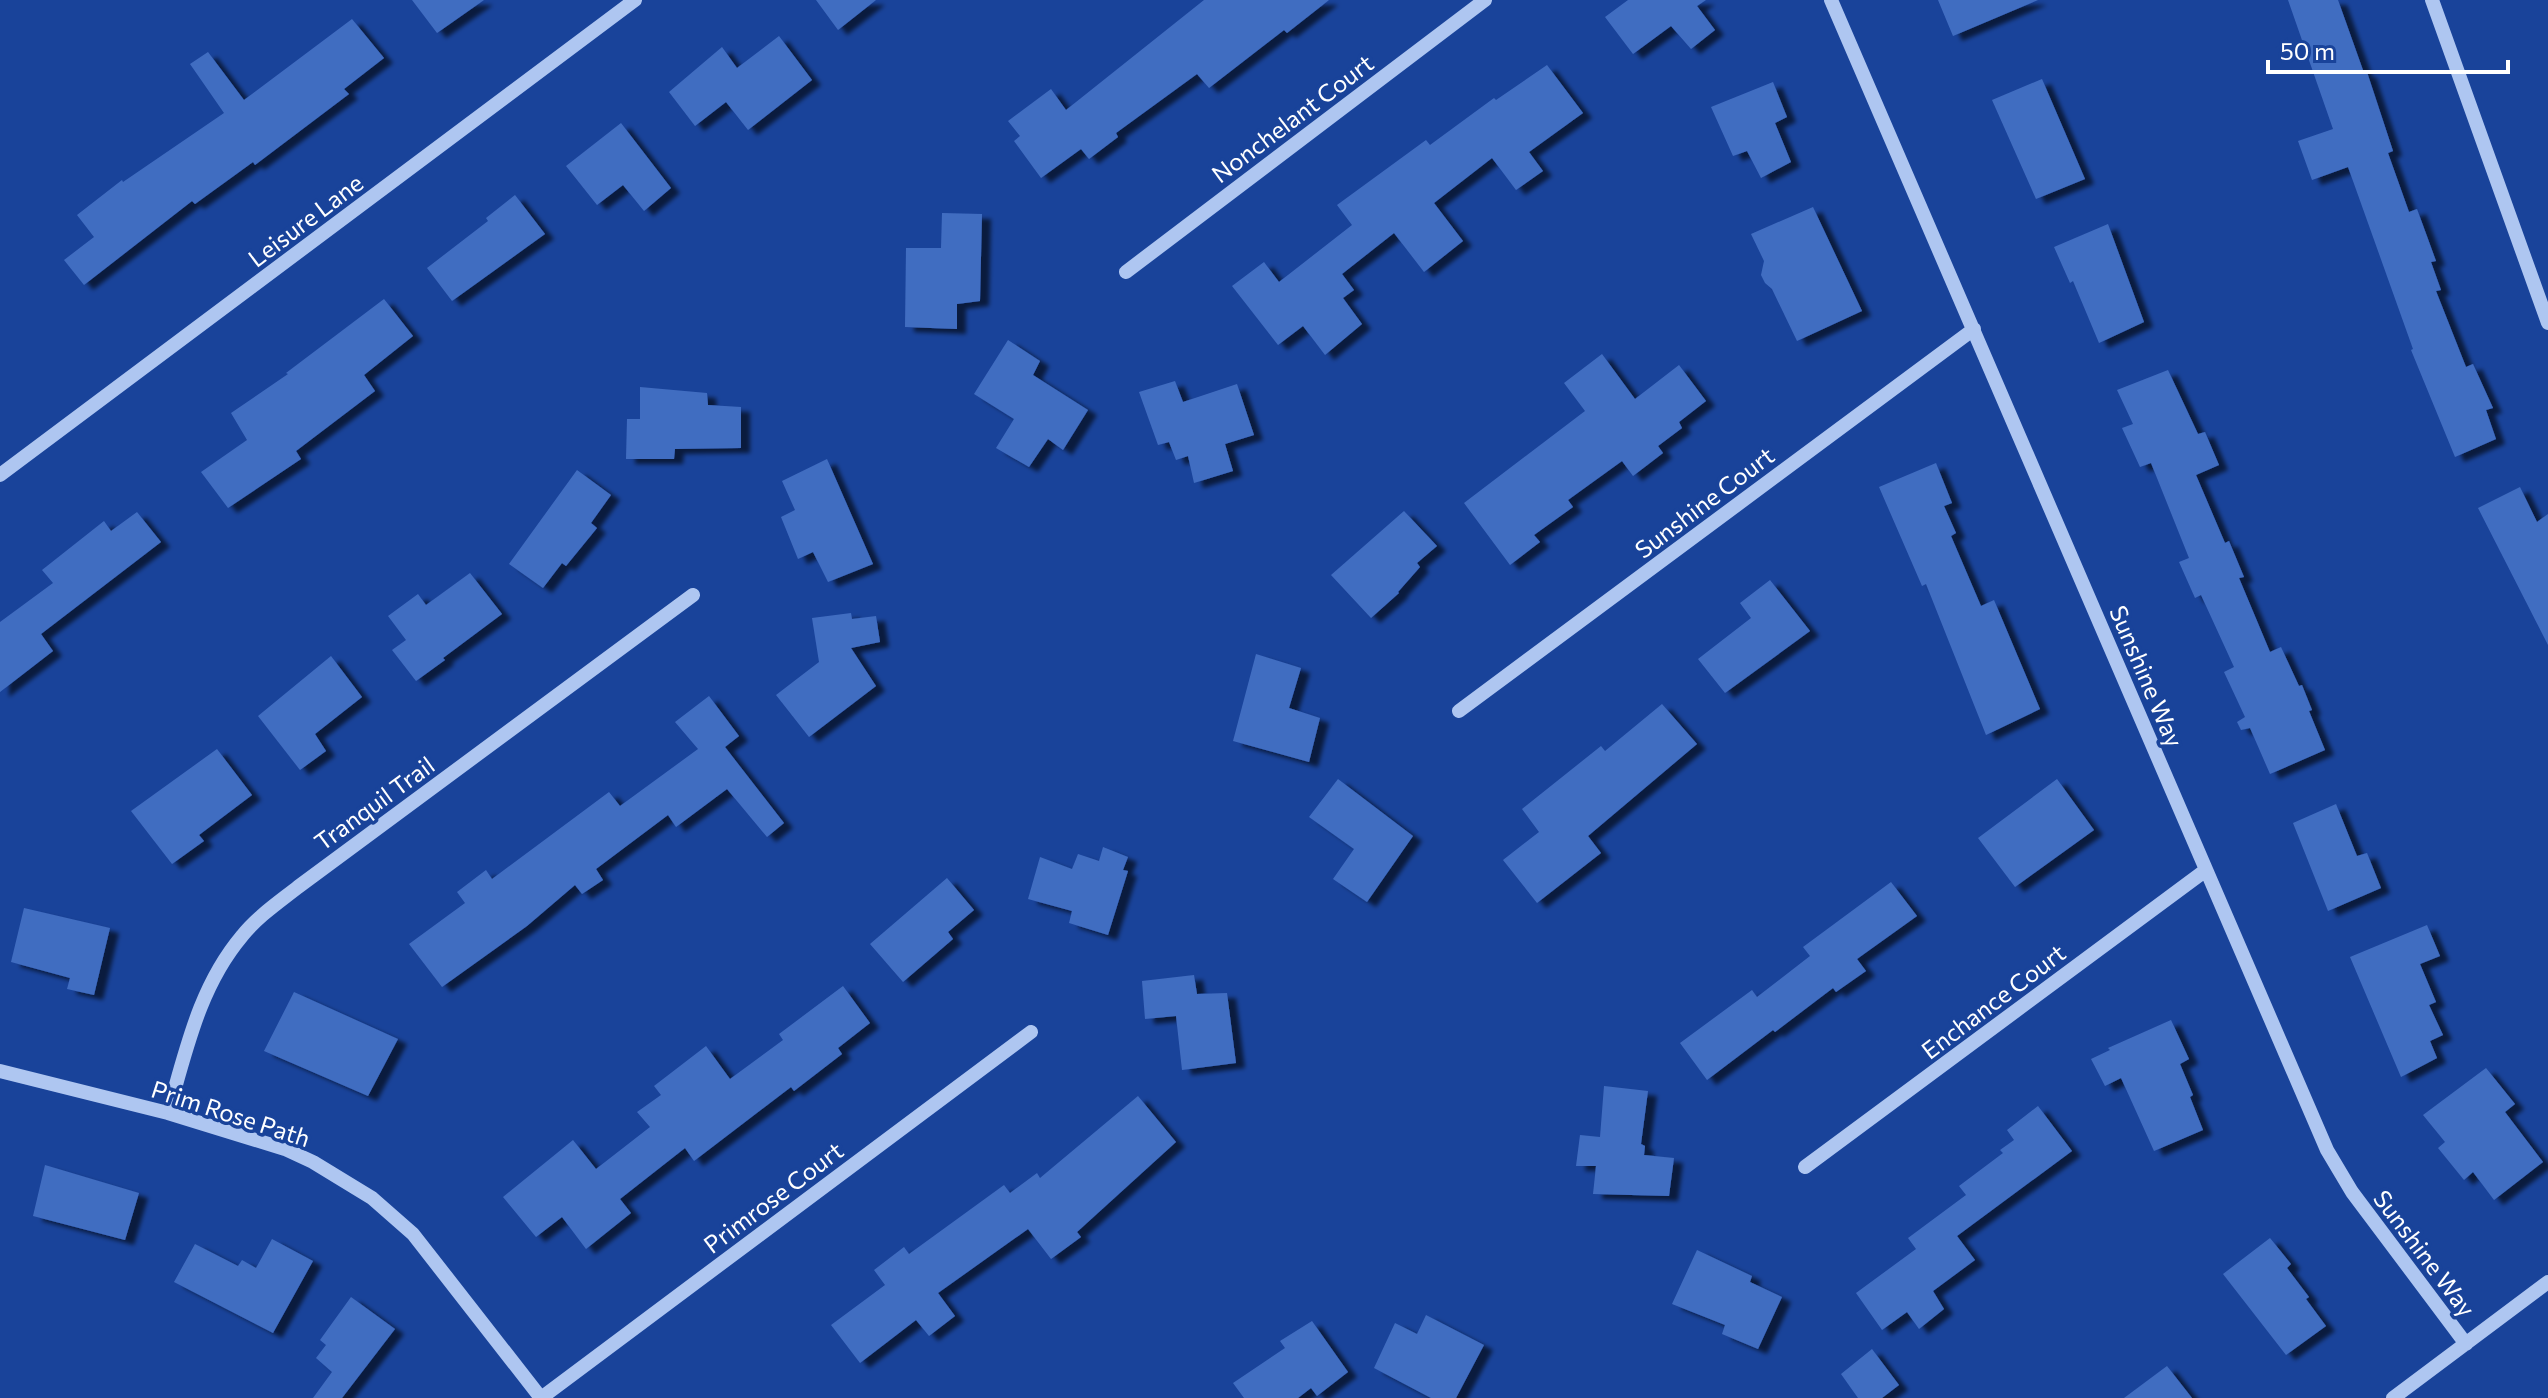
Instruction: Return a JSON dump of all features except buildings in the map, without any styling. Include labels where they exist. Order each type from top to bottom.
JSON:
[{"type":"street","name":"Leisure Lane","points":[[0,475],[635,0]]},
{"type":"street","name":"Nonchelant Court","points":[[1126,272],[1485,0]]},
{"type":"street","name":"Sunshine Way","points":[[1831,0],[2327,1150],[2352,1192],[2466,1344]]},
{"type":"street","points":[[2432,0],[2548,323]]},
{"type":"street","name":"Sunshine Court","points":[[1459,711],[1974,329]]},
{"type":"street","name":"Tranquil Trail","points":[[168,1113],[195,1017],[212,980],[243,934],[298,887],[693,595]]},
{"type":"street","name":"Enchance Court","points":[[1805,1167],[2206,870]]},
{"type":"street","name":"Primrose Court","points":[[541,1398],[1031,1032]]},
{"type":"street","name":"Prim Rose Path","points":[[0,1071],[168,1113],[285,1149],[313,1162],[372,1198],[413,1234],[541,1398]]},
{"type":"street","points":[[2393,1398],[2548,1282]]}]
